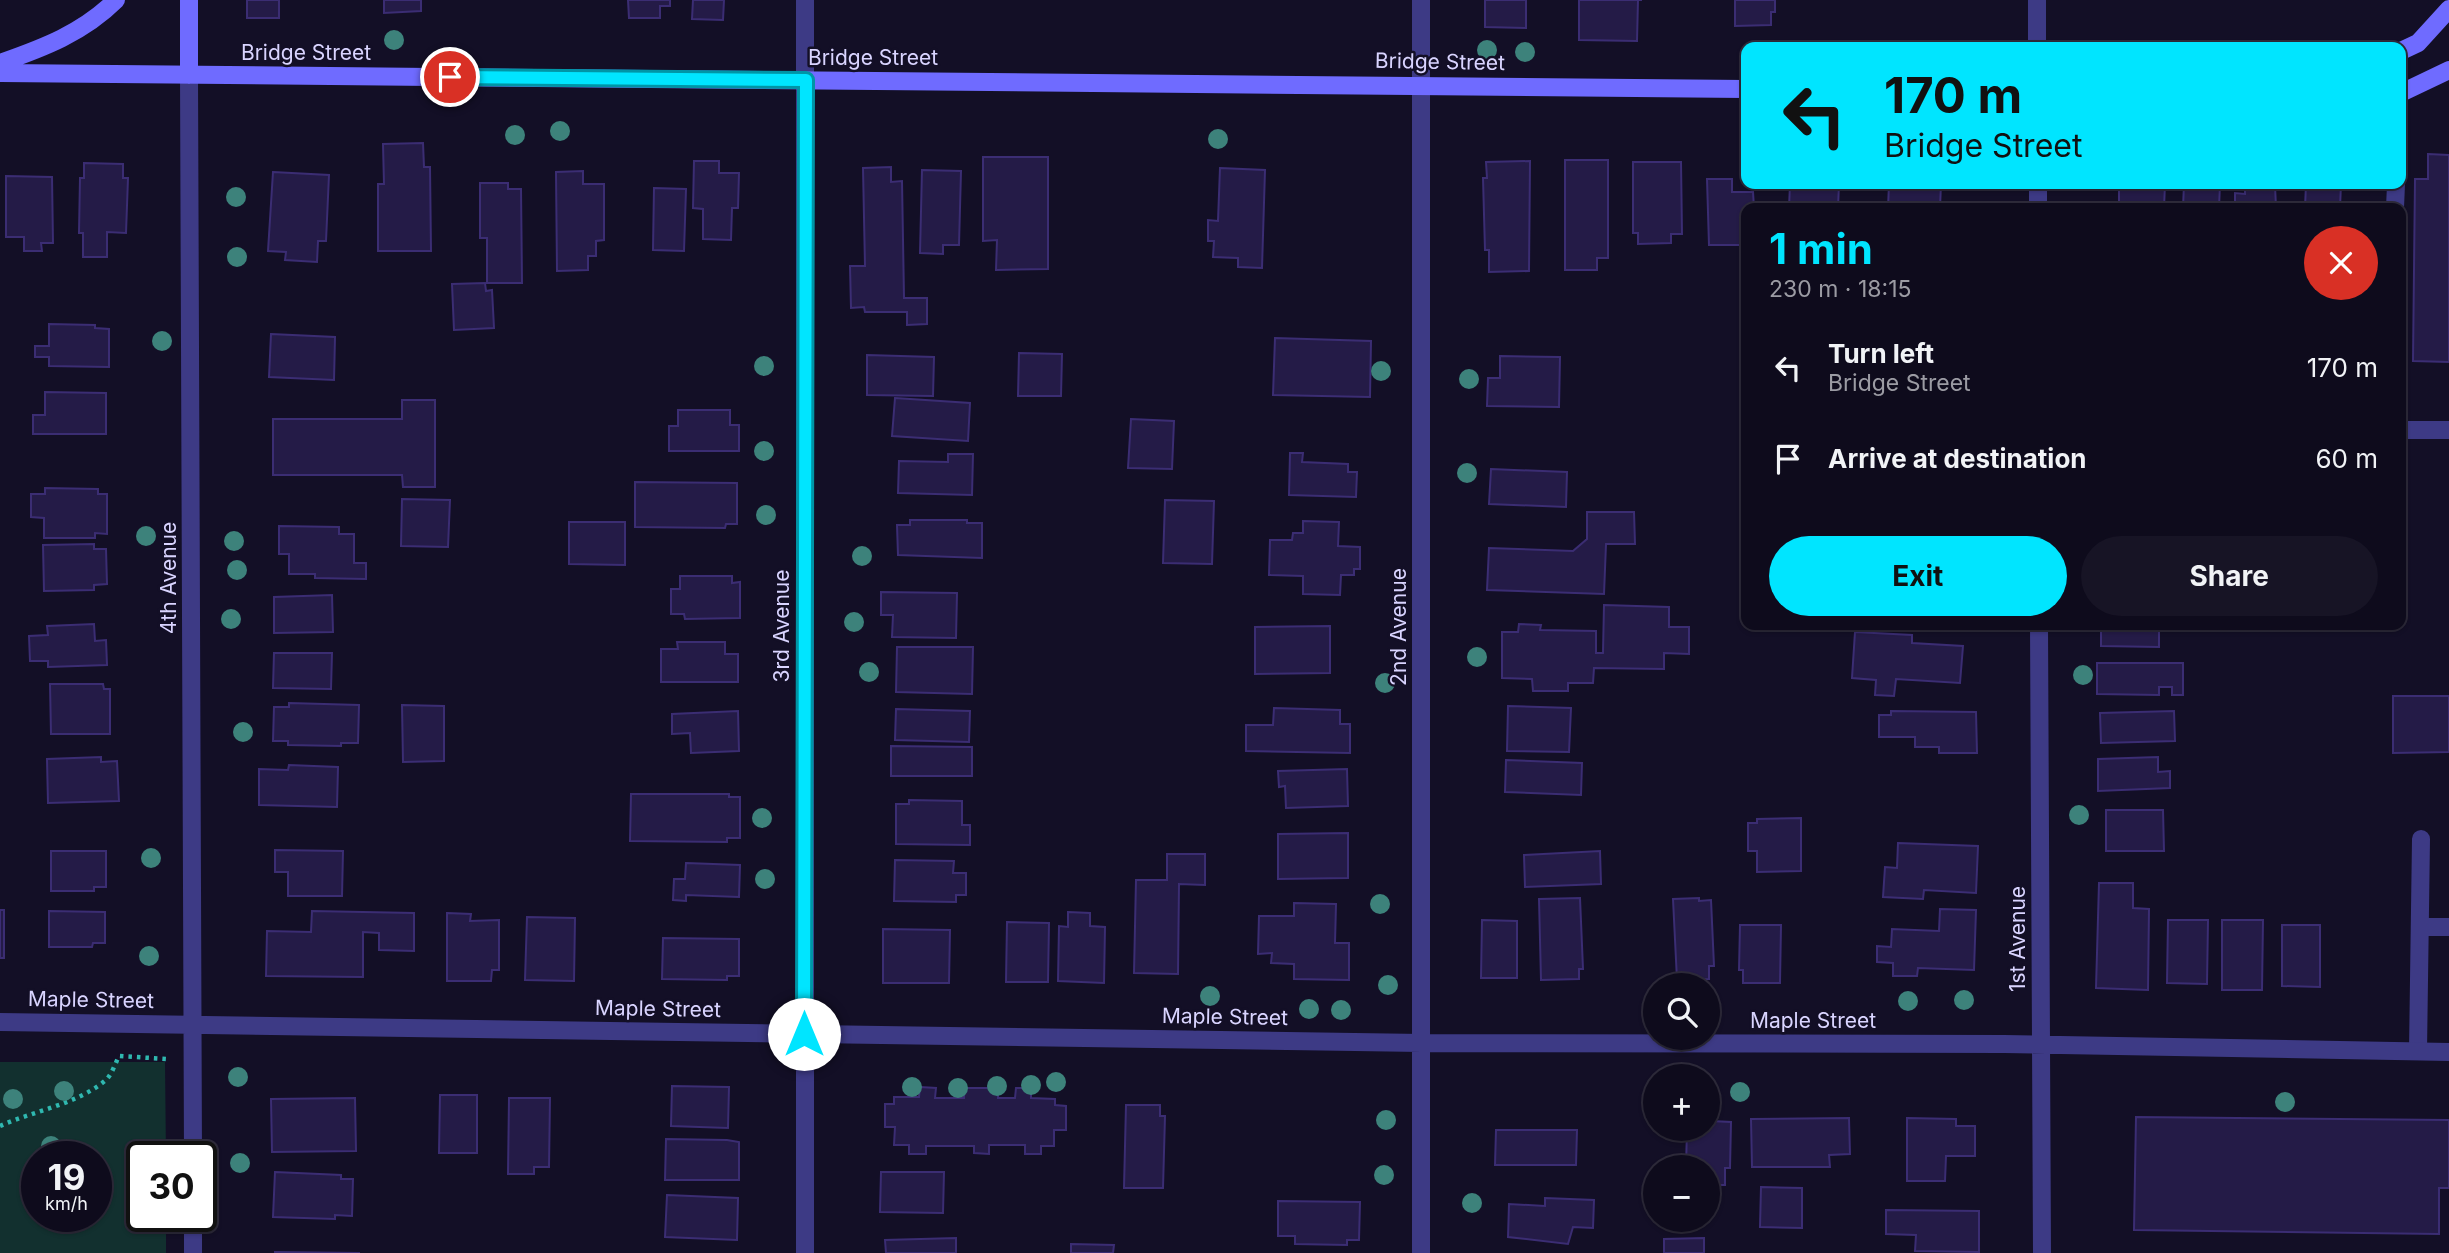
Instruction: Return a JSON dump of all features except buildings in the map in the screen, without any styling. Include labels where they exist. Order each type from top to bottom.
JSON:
[{"type":"main road","points":[[0,63],[46,47],[84,27],[116,0]]},
{"type":"main road","name":"4th Avenue","points":[[189,0],[189,75]]},
{"type":"main road","points":[[2406,49],[2418,43],[2449,9]]},
{"type":"main road","points":[[2406,92],[2449,70]]},
{"type":"main road","name":"Bridge Street","points":[[0,73],[1741,89]]},
{"type":"street","name":"3rd Avenue","points":[[805,0],[805,1253]]},
{"type":"street","name":"2nd Avenue","points":[[1421,0],[1421,1253]]},
{"type":"street","points":[[2037,0],[2038,42]]},
{"type":"street","name":"4th Avenue","points":[[189,75],[193,1141]]},
{"type":"street","points":[[2406,430],[2449,430]]},
{"type":"street","name":"1st Avenue","points":[[2039,630],[2042,1253]]},
{"type":"street","points":[[2418,1051],[2421,839]]},
{"type":"street","points":[[2420,926],[2449,927]]},
{"type":"street","name":"Maple Street","points":[[0,1021],[1422,1043],[2042,1045],[2449,1052]]},
{"type":"street","points":[[193,1232],[193,1253]]},
{"type":"path","points":[[0,1126],[93,1089],[108,1078],[119,1056],[194,1060]]},
{"type":"green space","points":[[0,1062],[165,1062],[166,1141],[126,1141],[126,1232],[166,1232],[166,1253],[0,1253]]},
{"type":"route","points":[[450,77],[806,80],[804,1034]]}]
